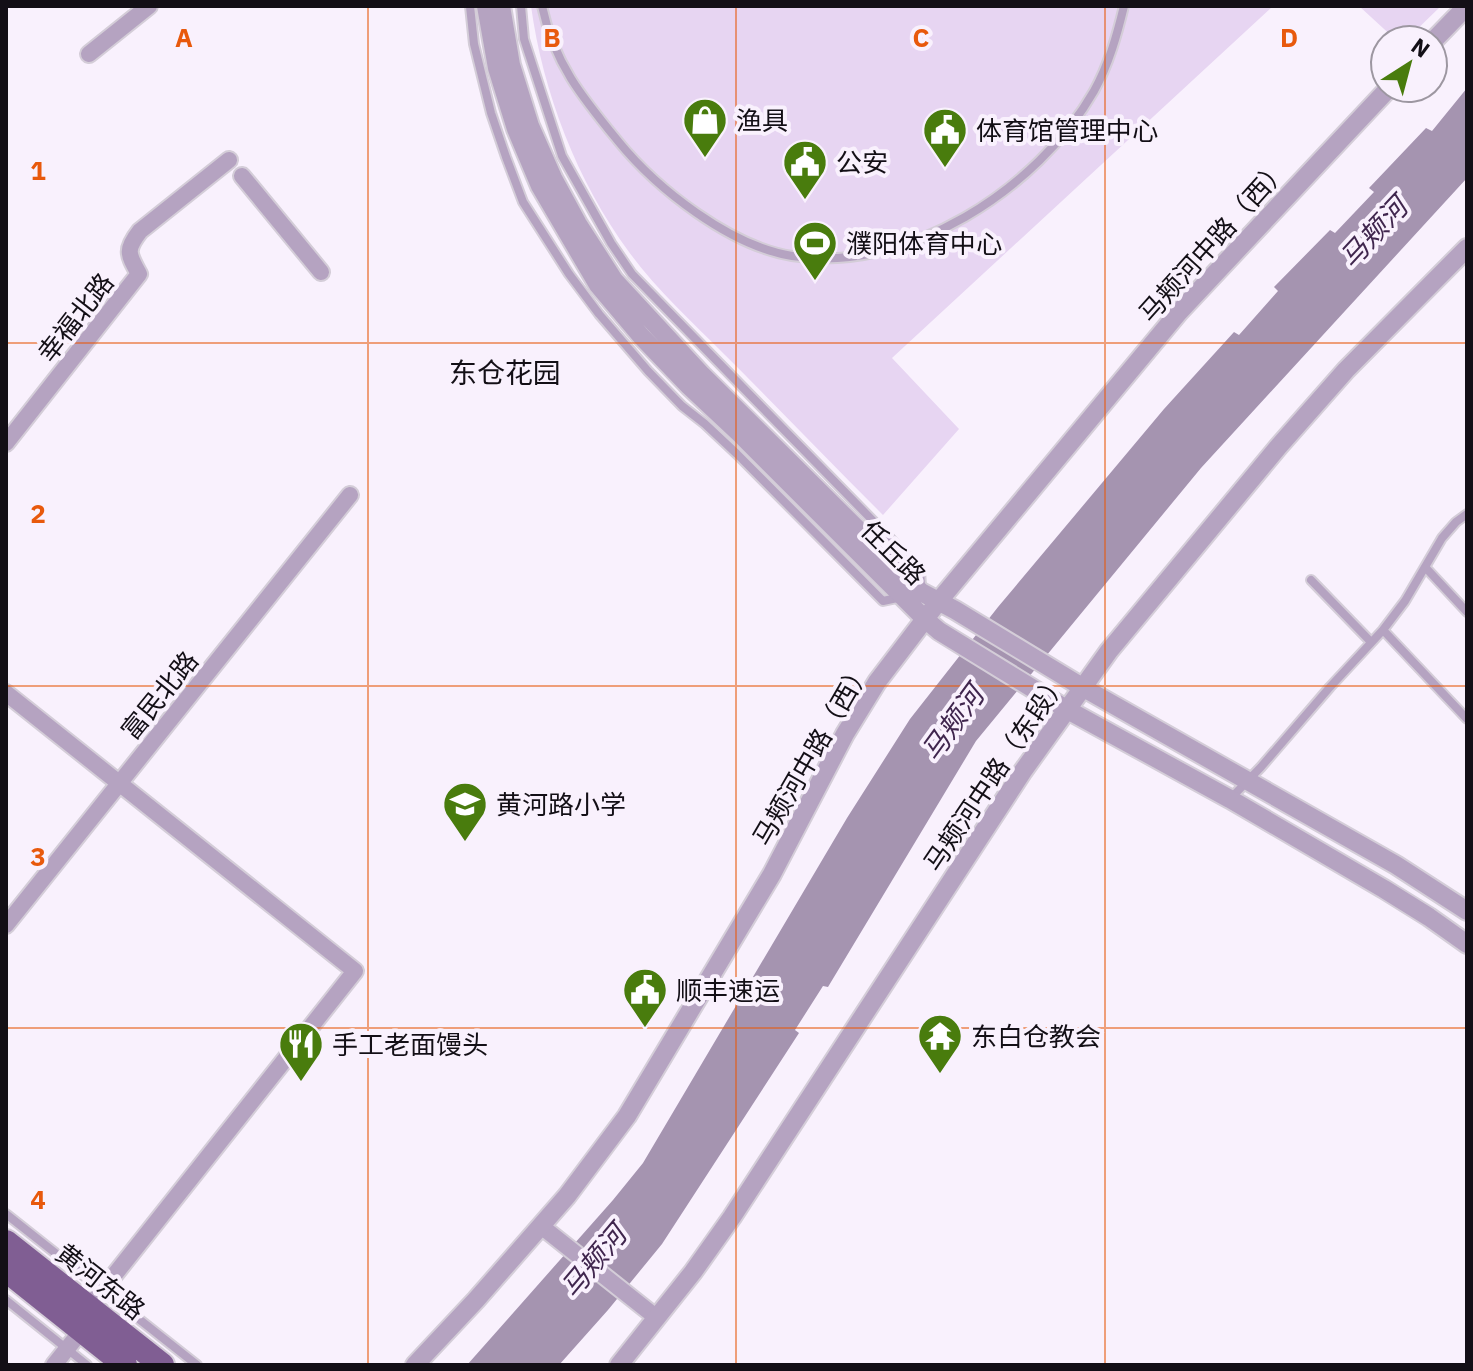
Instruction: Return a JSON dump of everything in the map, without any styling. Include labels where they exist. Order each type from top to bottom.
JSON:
[{"type":"main road","name":"黄河东路","points":[[6,1242],[85,1319],[125,1365]]},
{"type":"main road","name":"黄河东路","points":[[6,1270],[162,1365]]},
{"type":"street","points":[[89,54],[149,6]]},
{"type":"street","name":"任丘路","points":[[486,6],[497,68],[516,129],[540,186],[598,285],[689,386],[932,625],[1066,709],[1463,932]]},
{"type":"street","name":"任丘路","points":[[501,6],[511,65],[530,126],[578,224],[614,280],[702,375],[930,597],[1396,865],[1467,911]]},
{"type":"street","points":[[1449,25],[1467,6]]},
{"type":"street","name":"马颊河中路（西）","points":[[415,1365],[548,1232],[567,1196],[627,1116],[772,874],[845,734],[877,682],[932,625],[930,597],[1179,312],[1374,104]]},
{"type":"street","name":"幸福北路","points":[[6,443],[139,274],[129,257],[129,244],[140,231],[229,160]]},
{"type":"street","points":[[242,176],[321,272]]},
{"type":"street","name":"马颊河中路（东段）","points":[[619,1365],[732,1217],[1023,771],[1082,687],[1279,446],[1346,370],[1467,248]]},
{"type":"street","name":"富民北路","points":[[6,925],[350,495]]},
{"type":"street","points":[[6,693],[355,971],[85,1319],[54,1365]]},
{"type":"street","points":[[548,1232],[657,1318]]},
{"type":"lane","points":[[470,6],[474,44],[491,113],[506,157],[523,202],[569,274],[648,371],[682,406],[737,454],[883,601],[903,597]]},
{"type":"lane","points":[[521,6],[524,39],[562,156],[632,274],[920,569],[930,597]]},
{"type":"lane","points":[[542,6],[548,33],[570,79],[631,157],[668,189],[707,220],[748,244],[791,256],[838,258],[885,250],[922,239],[963,219],[1036,165],[1067,130],[1094,91],[1114,47],[1124,6]]},
{"type":"lane","points":[[1230,799],[1383,630],[1405,601],[1442,538],[1467,514]]},
{"type":"lane","points":[[1425,567],[1467,612]]},
{"type":"lane","points":[[1311,580],[1371,642]]},
{"type":"lane","points":[[1383,630],[1467,719]]},
{"type":"lane","points":[[6,1214],[85,1319],[87,1365]]},
{"type":"lane","points":[[6,1300],[85,1319],[197,1365]]},
{"type":"shaded area","name":"濮阳体育中心","points":[[531,6],[1273,6],[892,358],[959,429],[883,515],[675,305],[610,225],[565,135],[544,71]]},
{"type":"shaded area","points":[[1359,6],[1441,6],[1422,24],[1379,24]]},
{"type":"water","name":"马颊河","points":[[1467,88],[1467,178],[1201,468],[976,741],[828,987],[823,986],[795,1030],[799,1033],[662,1244],[559,1365],[467,1365],[643,1163],[847,818],[910,719],[998,607],[1164,409],[1234,332],[1239,335],[1278,291],[1274,287],[1330,230],[1335,233],[1374,192],[1369,188],[1426,128],[1432,131]]},
{"type":"place","name":"渔具","points":[[705,159]]},
{"type":"place","name":"体育馆管理中心","points":[[945,169]]},
{"type":"place","name":"公安","points":[[805,201]]},
{"type":"place","name":"濮阳体育中心","points":[[815,282]]},
{"type":"place","name":"黄河路小学","points":[[465,843]]},
{"type":"place","name":"顺丰速运","points":[[645,1029]]},
{"type":"place","name":"东白仓教会","points":[[940,1075]]},
{"type":"place","name":"手工老面馒头","points":[[301,1083]]},
{"type":"district","name":"东仓花园","points":[[505,372]]}]
